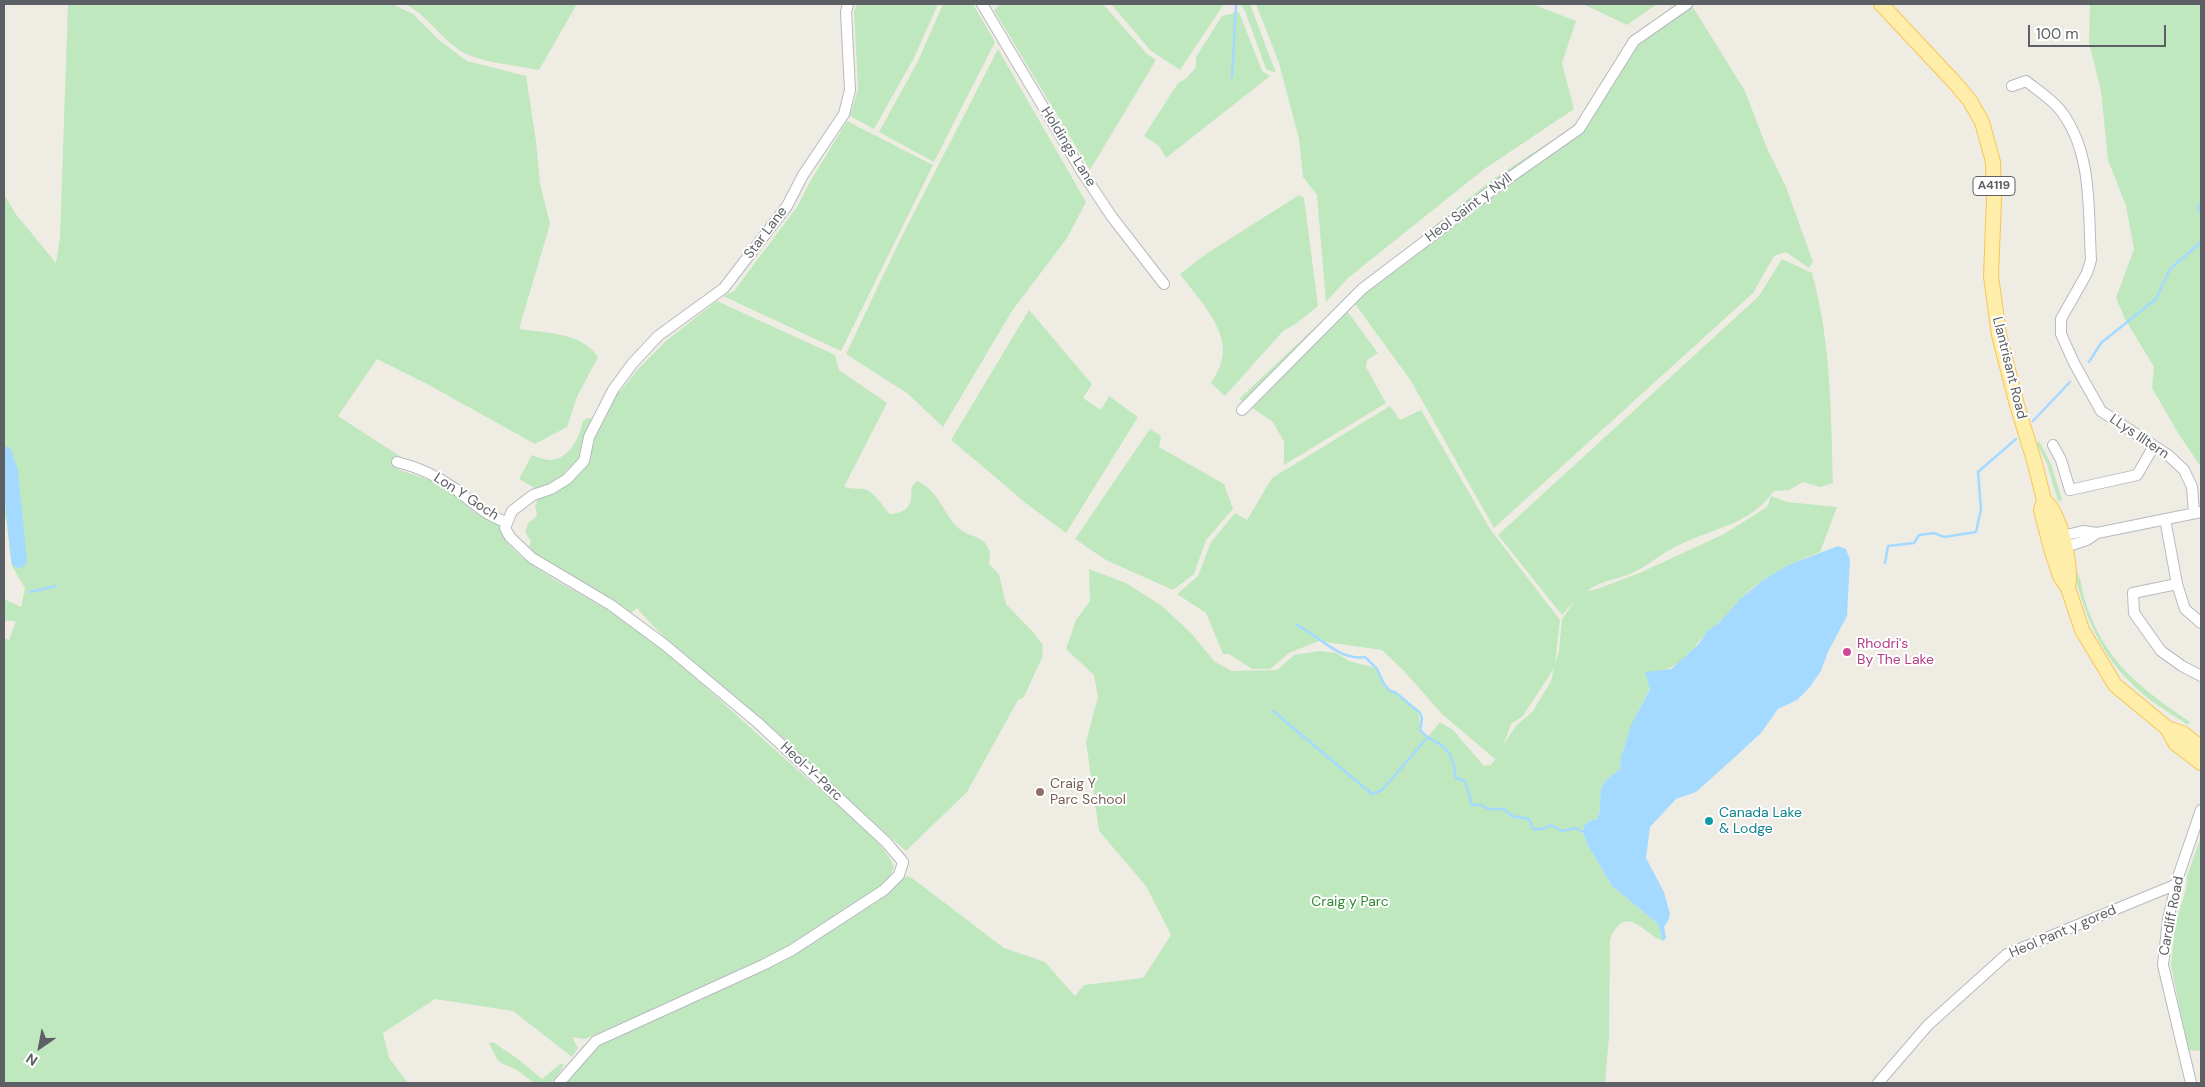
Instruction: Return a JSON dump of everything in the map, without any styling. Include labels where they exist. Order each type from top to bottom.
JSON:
[{"type":"main road","name":"Llantrisant Road","points":[[1882,4],[1956,84],[1970,101],[1982,122],[1993,162],[1994,200],[1991,276],[1998,335],[2044,500],[2041,510],[2069,570],[2068,588],[2082,630],[2111,679],[2137,705],[2167,728],[2182,733],[2201,747]]},
{"type":"main road","name":"Llantrisant Road","points":[[2167,728],[2176,744],[2201,763]]},
{"type":"street","name":"Star Lane","points":[[506,522],[512,511],[520,504],[567,479],[584,461],[588,437],[622,377],[658,336],[724,288],[787,206],[803,175],[844,114],[850,90],[846,12],[848,4]]},
{"type":"street","name":"Holdings Lane","points":[[982,4],[1082,172],[1112,217],[1164,284]]},
{"type":"street","name":"Heol Saint y Nyll","points":[[1242,410],[1362,289],[1499,185],[1579,128],[1634,41],[1687,4]]},
{"type":"street","name":"LLys Illtern","points":[[2012,86],[2026,81],[2060,110],[2075,134],[2086,175],[2092,260],[2087,273],[2061,319],[2061,334],[2074,363],[2101,411],[2154,446],[2184,470],[2192,487],[2198,513]]},
{"type":"street","points":[[2053,446],[2061,460],[2070,490],[2137,475],[2154,446]]},
{"type":"street","name":"Lon Y Goch","points":[[397,462],[412,466],[440,479],[491,516],[506,522]]},
{"type":"street","points":[[2056,543],[2088,540],[2097,533],[2198,513]]},
{"type":"street","points":[[2165,519],[2177,584],[2185,609],[2201,623]]},
{"type":"street","name":"Heol-Y-Parc","points":[[506,522],[505,528],[520,548],[545,568],[611,605],[665,645],[758,724],[886,842],[903,862],[899,875],[884,890],[792,950],[763,965],[596,1040],[559,1083]]},
{"type":"street","points":[[2177,584],[2133,593],[2134,613],[2161,651],[2182,666],[2201,676]]},
{"type":"street","name":"Cardiff Road","points":[[2191,1083],[2162,965],[2168,919],[2177,884],[2201,810]]},
{"type":"street","name":"Heol Pant y gored","points":[[1878,1083],[1928,1025],[2007,954],[2177,884]]},
{"type":"green space","points":[[68,4],[392,4],[413,14],[439,40],[467,61],[526,76],[536,141],[540,184],[550,224],[519,329],[573,338],[591,349],[598,357],[577,397],[567,427],[535,444],[427,384],[377,359],[338,416],[401,457],[401,463],[397,469],[429,480],[451,492],[473,511],[500,524],[502,534],[519,555],[558,582],[628,623],[680,664],[871,835],[890,859],[894,868],[886,883],[775,954],[585,1039],[572,1037],[578,1048],[572,1057],[513,1011],[435,999],[383,1033],[389,1058],[408,1083],[4,1083],[4,638],[9,640],[16,621],[4,621],[4,599],[21,607],[25,588],[12,566],[6,519],[4,517],[4,194],[15,213],[56,263],[60,237]]},
{"type":"green space","points":[[405,4],[577,4],[539,70],[494,62],[469,55],[452,44],[414,9]]},
{"type":"green space","points":[[857,4],[938,4],[914,58],[874,129],[850,116],[858,89],[854,11]]},
{"type":"green space","points":[[943,4],[973,4],[995,42],[934,162],[879,132],[918,61]]},
{"type":"green space","points":[[1001,4],[1103,4],[1147,54],[1156,60],[1090,170],[994,10]]},
{"type":"green space","points":[[1111,4],[1224,4],[1180,70],[1151,51]]},
{"type":"green space","points":[[1240,4],[1250,4],[1276,73],[1266,69],[1245,11]]},
{"type":"green space","points":[[1256,4],[1532,4],[1576,21],[1562,63],[1574,109],[1483,170],[1348,278],[1326,302],[1317,195],[1303,177],[1299,139],[1279,63]]},
{"type":"green space","points":[[1583,4],[1657,4],[1627,25]]},
{"type":"green space","points":[[1676,4],[1691,4],[1745,91],[1766,146],[1786,187],[1813,262],[1809,268],[1786,252],[1774,256],[1753,293],[1494,528],[1411,381],[1350,297],[1366,281],[1493,179],[1588,117],[1634,36]]},
{"type":"green space","points":[[2090,4],[2201,4],[2201,467],[2178,433],[2152,388],[2154,367],[2125,319],[2116,298],[2134,249],[2126,206],[2108,160],[2101,91],[2089,43]]},
{"type":"green space","points":[[1239,12],[1262,71],[1270,76],[1166,158],[1159,146],[1144,136],[1178,83],[1187,78],[1196,67],[1196,57],[1222,16]]},
{"type":"green space","points":[[998,49],[1086,202],[1067,238],[1012,311],[943,427],[907,393],[846,354],[900,240]]},
{"type":"green space","points":[[847,121],[933,165],[841,351],[723,296],[734,291],[797,207]]},
{"type":"green space","points":[[1299,195],[1304,198],[1318,306],[1297,323],[1283,331],[1225,396],[1211,383],[1219,368],[1223,354],[1222,341],[1218,329],[1204,305],[1180,274],[1206,254]]},
{"type":"green space","name":"Craig y Parc","points":[[1782,259],[1812,273],[1823,325],[1829,377],[1833,483],[1820,487],[1803,482],[1789,490],[1774,491],[1764,503],[1742,519],[1679,545],[1637,571],[1602,583],[1587,591],[1642,572],[1724,534],[1767,507],[1771,496],[1787,502],[1837,507],[1820,552],[1788,566],[1759,583],[1741,598],[1721,621],[1708,631],[1685,658],[1665,670],[1657,672],[1625,743],[1620,769],[1602,786],[1597,819],[1589,821],[1584,826],[1583,832],[1587,844],[1612,886],[1658,924],[1663,941],[1629,921],[1622,922],[1610,939],[1609,1037],[1605,1083],[565,1083],[596,1048],[609,1037],[737,982],[885,894],[906,876],[912,878],[1004,948],[1045,962],[1075,996],[1084,985],[1143,978],[1171,935],[1146,886],[1099,831],[1086,742],[1098,697],[1094,675],[1066,649],[1076,620],[1090,601],[1089,569],[1126,583],[1162,606],[1191,633],[1215,662],[1232,671],[1277,670],[1294,655],[1319,651],[1336,653],[1349,661],[1376,668],[1385,687],[1407,700],[1419,715],[1420,730],[1427,738],[1440,722],[1453,730],[1484,766],[1491,765],[1501,751],[1495,759],[1443,715],[1403,670],[1382,650],[1319,641],[1289,653],[1270,669],[1252,669],[1229,654],[1223,654],[1206,613],[1177,594],[1198,576],[1211,542],[1235,513],[1247,520],[1272,478],[1390,406],[1400,420],[1421,410],[1490,529],[1560,620],[1555,664],[1559,651],[1562,619],[1575,600],[1562,615],[1498,535],[1759,296]],"holes":[[[1554,668],[1551,681],[1533,711],[1515,727],[1504,744],[1511,724],[1523,716]]]},
{"type":"green space","points":[[717,301],[835,355],[839,370],[887,403],[844,487],[868,490],[890,514],[901,512],[908,507],[911,499],[911,488],[917,481],[924,485],[939,500],[958,528],[985,543],[990,551],[989,564],[999,574],[1006,604],[1043,645],[1042,658],[1024,697],[1018,700],[967,792],[906,851],[753,712],[678,650],[637,608],[631,613],[528,550],[531,541],[525,532],[528,523],[537,516],[535,505],[542,492],[519,479],[532,455],[548,460],[562,457],[567,453],[576,441],[583,421],[588,418],[598,419],[613,390],[620,392],[638,369],[667,340]]},
{"type":"green space","points":[[1341,303],[1378,353],[1367,360],[1366,367],[1386,403],[1284,465],[1284,442],[1273,422],[1239,399]]},
{"type":"green space","points":[[1029,310],[1092,384],[1083,398],[1101,410],[1109,396],[1138,417],[1066,533],[1027,504],[951,440]]},
{"type":"green space","points":[[1150,429],[1161,436],[1159,447],[1224,484],[1233,509],[1206,540],[1194,574],[1173,590],[1106,560],[1075,539]]},
{"type":"green space","points":[[2039,441],[2051,464],[2062,500],[2058,501],[2047,464],[2037,444]]},
{"type":"green space","points":[[2073,568],[2080,578],[2086,604],[2106,647],[2126,672],[2150,693],[2190,722],[2188,725],[2143,694],[2118,669],[2093,629]]},
{"type":"green space","points":[[2201,837],[2201,1051],[2188,1050],[2171,965],[2175,924],[2186,889],[2187,876]]},
{"type":"green space","points":[[493,1042],[542,1079],[561,1063],[564,1065],[550,1083],[534,1083],[517,1070],[501,1063],[497,1059],[489,1043]]},
{"type":"water","points":[[1838,546],[1846,549],[1850,560],[1847,616],[1828,652],[1821,671],[1809,688],[1797,700],[1778,709],[1761,733],[1735,757],[1696,792],[1676,799],[1650,827],[1646,858],[1664,892],[1670,914],[1664,927],[1666,938],[1663,941],[1658,924],[1612,886],[1587,844],[1583,832],[1584,826],[1589,821],[1597,819],[1599,815],[1601,790],[1604,783],[1620,769],[1621,757],[1631,725],[1650,689],[1645,672],[1671,669],[1698,645],[1707,631],[1720,622],[1741,598],[1762,581],[1786,566]]},
{"type":"waterway","points":[[1232,77],[1236,4]]},
{"type":"waterway","points":[[2201,203],[2198,208],[2201,214]]},
{"type":"waterway","points":[[2089,362],[2101,343],[2156,299],[2170,269],[2201,242]]},
{"type":"waterway","points":[[2033,421],[2070,382]]},
{"type":"waterway","points":[[1885,563],[1888,546],[1914,543],[1919,535],[1934,533],[1944,537],[1976,532],[1981,509],[1978,472],[2016,439]]},
{"type":"waterway","points":[[4,454],[10,471],[19,560]]},
{"type":"waterway","points":[[30,592],[56,586]]},
{"type":"waterway","points":[[1297,625],[1346,655],[1365,657],[1377,669],[1384,684],[1390,691],[1395,692],[1420,713],[1422,718],[1420,730],[1445,748],[1453,762],[1456,778],[1465,781],[1472,805],[1481,805],[1488,809],[1504,809],[1512,816],[1529,819],[1533,829],[1543,829],[1551,825],[1562,831],[1576,828],[1583,832]]},
{"type":"waterway","points":[[1273,711],[1372,794],[1382,790],[1427,738]]},
{"type":"place","name":"Rhodri's By The Lake","points":[[1847,652]]},
{"type":"place","name":"Craig Y Parc School","points":[[1040,792]]},
{"type":"place","name":"Canada Lake & Lodge","points":[[1709,821]]}]
